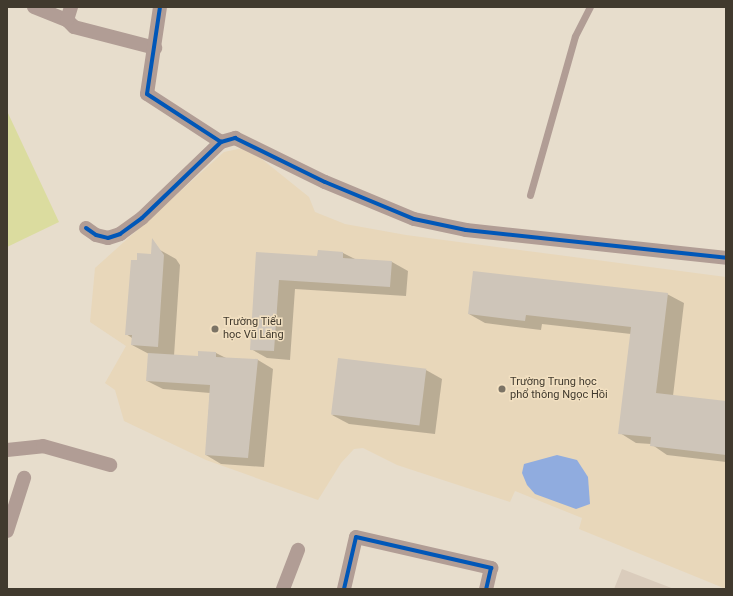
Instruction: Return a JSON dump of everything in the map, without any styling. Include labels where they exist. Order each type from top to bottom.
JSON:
[{"type":"street","points":[[34,7],[69,14],[74,27],[155,48]]},
{"type":"street","points":[[160,7],[155,48],[146,85],[147,94],[221,142]]},
{"type":"street","points":[[86,228],[96,235],[108,238],[120,234],[142,218],[221,142],[235,138],[325,182],[414,219],[466,230],[726,258]]},
{"type":"street","points":[[7,450],[43,446],[110,465]]},
{"type":"street","points":[[7,531],[24,478]]},
{"type":"street","points":[[344,589],[356,537],[491,568],[486,589]]},
{"type":"street","points":[[283,589],[298,550]]},
{"type":"lane","points":[[530,194],[574,36],[590,7]]},
{"type":"shaded area","name":"Trường Trung học phổ thông Ngọc Hồi","points":[[247,147],[309,197],[315,212],[345,224],[406,235],[726,277],[726,589],[579,529],[582,518],[515,491],[510,502],[397,465],[363,448],[354,449],[341,463],[318,500],[206,460],[124,421],[115,390],[105,383],[126,346],[90,322],[95,268],[224,152]]},
{"type":"shaded area","points":[[622,569],[674,589],[614,589]]},
{"type":"green space","points":[[7,111],[59,222],[7,247]]},
{"type":"water","points":[[557,455],[577,460],[588,477],[590,504],[576,509],[535,494],[527,485],[522,473],[524,464]]},
{"type":"building","points":[[152,238],[164,255],[158,347],[131,345],[132,335],[125,335],[131,260],[137,260],[137,253],[151,254]]},
{"type":"building","points":[[318,250],[343,252],[343,258],[392,261],[390,287],[279,280],[274,351],[250,350],[256,252],[317,256]]},
{"type":"building","points":[[473,271],[668,293],[656,393],[726,401],[726,455],[650,446],[651,437],[618,434],[631,327],[526,315],[525,321],[468,314]]},
{"type":"building","points":[[198,351],[216,352],[216,357],[258,359],[248,458],[205,455],[210,385],[146,381],[148,353],[198,356]]},
{"type":"building","points":[[338,358],[426,369],[419,425],[331,415]]},
{"type":"cycle path","points":[[160,7],[147,94],[221,142]]},
{"type":"cycle path","points":[[86,228],[96,235],[108,238],[120,234],[142,218],[221,142],[235,138],[325,182],[414,219],[466,230],[726,258]]},
{"type":"cycle path","points":[[344,589],[356,537],[491,568],[486,589]]},
{"type":"place","name":"Trường Tiểu học Vũ Lăng","points":[[215,329]]},
{"type":"place","name":"Trường Trung học phổ thông Ngọc Hồi","points":[[502,389]]}]
